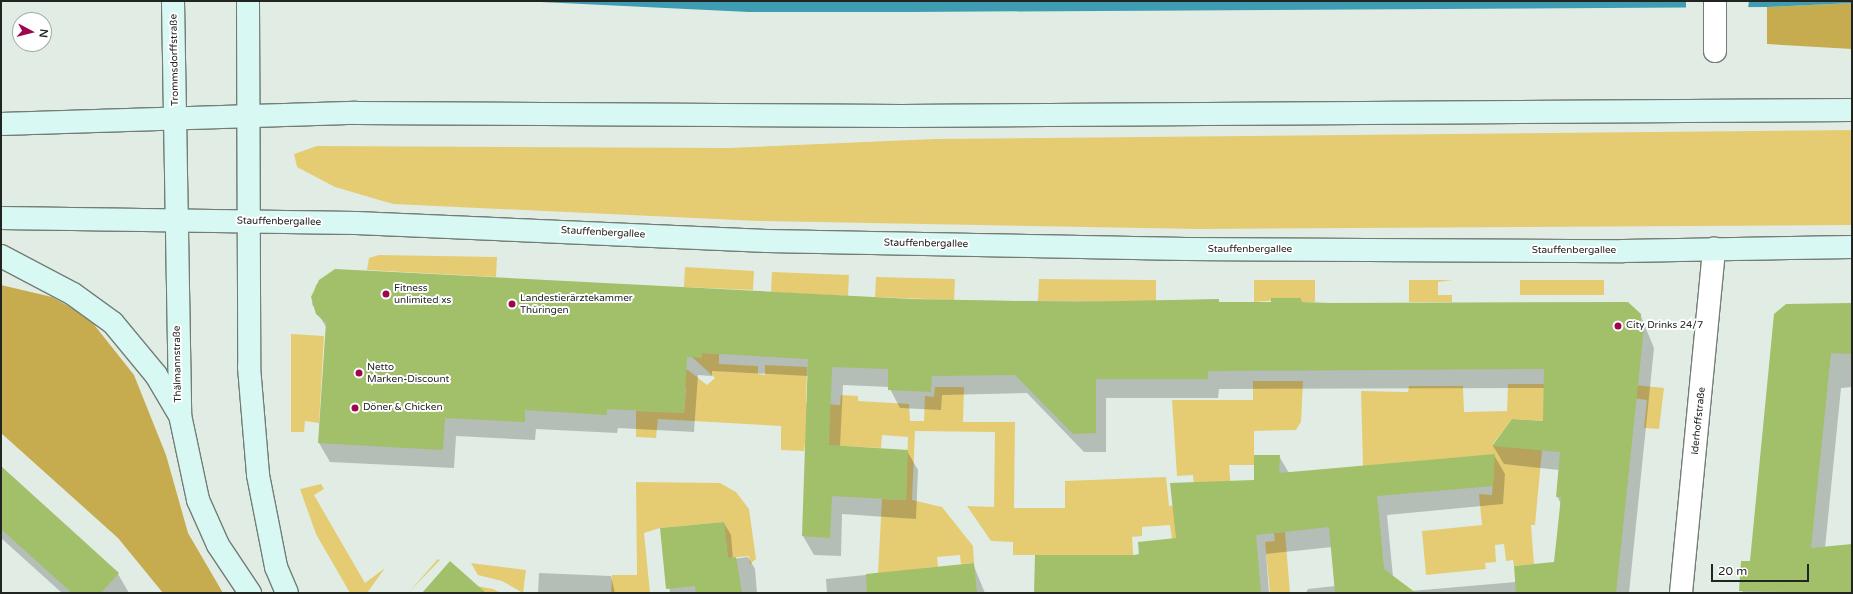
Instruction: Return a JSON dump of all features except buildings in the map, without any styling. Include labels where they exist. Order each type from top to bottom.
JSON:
[{"type":"main road","name":"Trommsdorffstraße","points":[[173,1],[176,119]]},
{"type":"main road","points":[[248,1],[249,117],[247,221],[249,366],[258,475],[276,566],[287,593]]},
{"type":"main road","points":[[1,124],[377,113],[901,116],[1852,110]]},
{"type":"main road","name":"Thälmannstraße","points":[[176,119],[176,220],[180,415],[198,500],[218,545],[250,593]]},
{"type":"main road","name":"Stauffenbergallee","points":[[1,218],[381,223],[767,241],[1154,249],[1714,249],[1852,247]]},
{"type":"main road","points":[[1,256],[73,294],[113,323],[156,374],[180,415]]},
{"type":"street","points":[[1715,44],[1716,1]]},
{"type":"street","name":"Iderhoffstraße","points":[[1681,593],[1714,249]]},
{"type":"shaded area","points":[[1852,3],[1852,49],[1767,44],[1767,7]]},
{"type":"shaded area","points":[[1852,130],[1852,225],[1199,229],[758,221],[393,204],[335,187],[297,167],[294,154],[317,146],[729,148],[934,139]]},
{"type":"shaded area","points":[[379,255],[497,257],[496,277],[367,270],[369,258]]},
{"type":"shaded area","points":[[685,267],[754,271],[753,290],[684,287]]},
{"type":"shaded area","points":[[772,272],[849,275],[848,296],[771,292]]},
{"type":"shaded area","points":[[876,277],[955,279],[954,300],[875,297]]},
{"type":"shaded area","points":[[1039,279],[1156,280],[1156,302],[1038,301]]},
{"type":"shaded area","points":[[1254,280],[1315,280],[1315,302],[1301,302],[1300,298],[1254,302]]},
{"type":"shaded area","points":[[1409,280],[1453,280],[1438,282],[1438,295],[1452,295],[1452,302],[1409,302]]},
{"type":"shaded area","points":[[1520,280],[1604,280],[1604,295],[1520,295]]},
{"type":"shaded area","points":[[1,285],[52,297],[88,317],[134,375],[166,455],[188,533],[223,593],[163,593],[118,538],[1,433]]},
{"type":"shaded area","points":[[291,334],[324,336],[319,423],[305,421],[304,432],[291,432]]},
{"type":"shaded area","points":[[702,353],[719,354],[719,364],[758,366],[758,374],[765,375],[765,365],[807,367],[806,403],[840,405],[841,395],[858,396],[858,401],[909,404],[910,421],[924,421],[925,396],[934,397],[935,387],[964,387],[963,422],[1015,422],[1014,508],[1065,508],[1065,481],[1166,477],[1169,506],[1195,503],[1193,475],[1177,476],[1172,400],[1253,400],[1253,381],[1303,381],[1301,422],[1296,430],[1254,431],[1254,465],[1229,465],[1239,593],[1172,539],[1170,525],[1142,527],[1142,536],[1132,537],[1136,593],[1065,555],[1013,555],[1013,542],[991,541],[967,506],[994,507],[995,432],[915,431],[912,500],[942,507],[973,546],[974,563],[961,564],[960,555],[937,557],[938,567],[925,568],[928,593],[878,573],[882,499],[906,500],[908,437],[882,435],[881,448],[805,444],[804,451],[781,450],[781,426],[658,419],[656,438],[636,437],[636,411],[684,413],[686,387],[655,385],[666,369],[688,370],[707,385],[715,378],[692,357]]},
{"type":"shaded area","points":[[1508,384],[1544,384],[1544,421],[1512,419],[1492,445],[1542,450],[1535,525],[1531,525],[1534,564],[1514,566],[1513,560],[1506,561],[1504,544],[1495,545],[1496,562],[1485,563],[1486,569],[1426,575],[1422,531],[1482,525],[1479,494],[1492,495],[1494,470],[1475,456],[1363,466],[1361,391],[1408,392],[1409,386],[1463,386],[1464,412],[1507,411]]},
{"type":"shaded area","points":[[1634,385],[1664,388],[1659,429],[1644,428],[1647,400],[1633,398]]},
{"type":"shaded area","points":[[636,482],[720,483],[736,492],[749,509],[756,559],[750,564],[749,556],[728,558],[724,522],[660,528],[644,533],[650,593],[611,593],[612,575],[637,575]]},
{"type":"shaded area","points":[[321,484],[324,489],[314,495],[365,583],[385,568],[367,593],[350,593],[316,534],[300,489]]},
{"type":"shaded area","points":[[1285,532],[1290,593],[1270,593],[1265,542],[1275,541],[1274,533]]},
{"type":"shaded area","points":[[438,559],[440,560],[408,593]]},
{"type":"shaded area","points":[[471,563],[526,570],[523,593],[502,581],[478,575]]},
{"type":"shaded area","points":[[471,585],[493,589],[501,593],[473,593]]},
{"type":"water","points":[[520,1],[1852,1],[1852,3],[1767,7],[749,12]]},
{"type":"pier","points":[[1686,1],[1749,1],[1748,9],[1686,10]]},
{"type":"place","name":"Fitness unlimited xs","points":[[386,294]]},
{"type":"place","name":"Landestierärztekammer Thüringen","points":[[512,304]]},
{"type":"place","name":"City Drinks 24/7","points":[[1618,326]]},
{"type":"place","name":"Netto Marken-Discount","points":[[359,373]]},
{"type":"place","name":"Döner & Chicken","points":[[355,408]]}]
